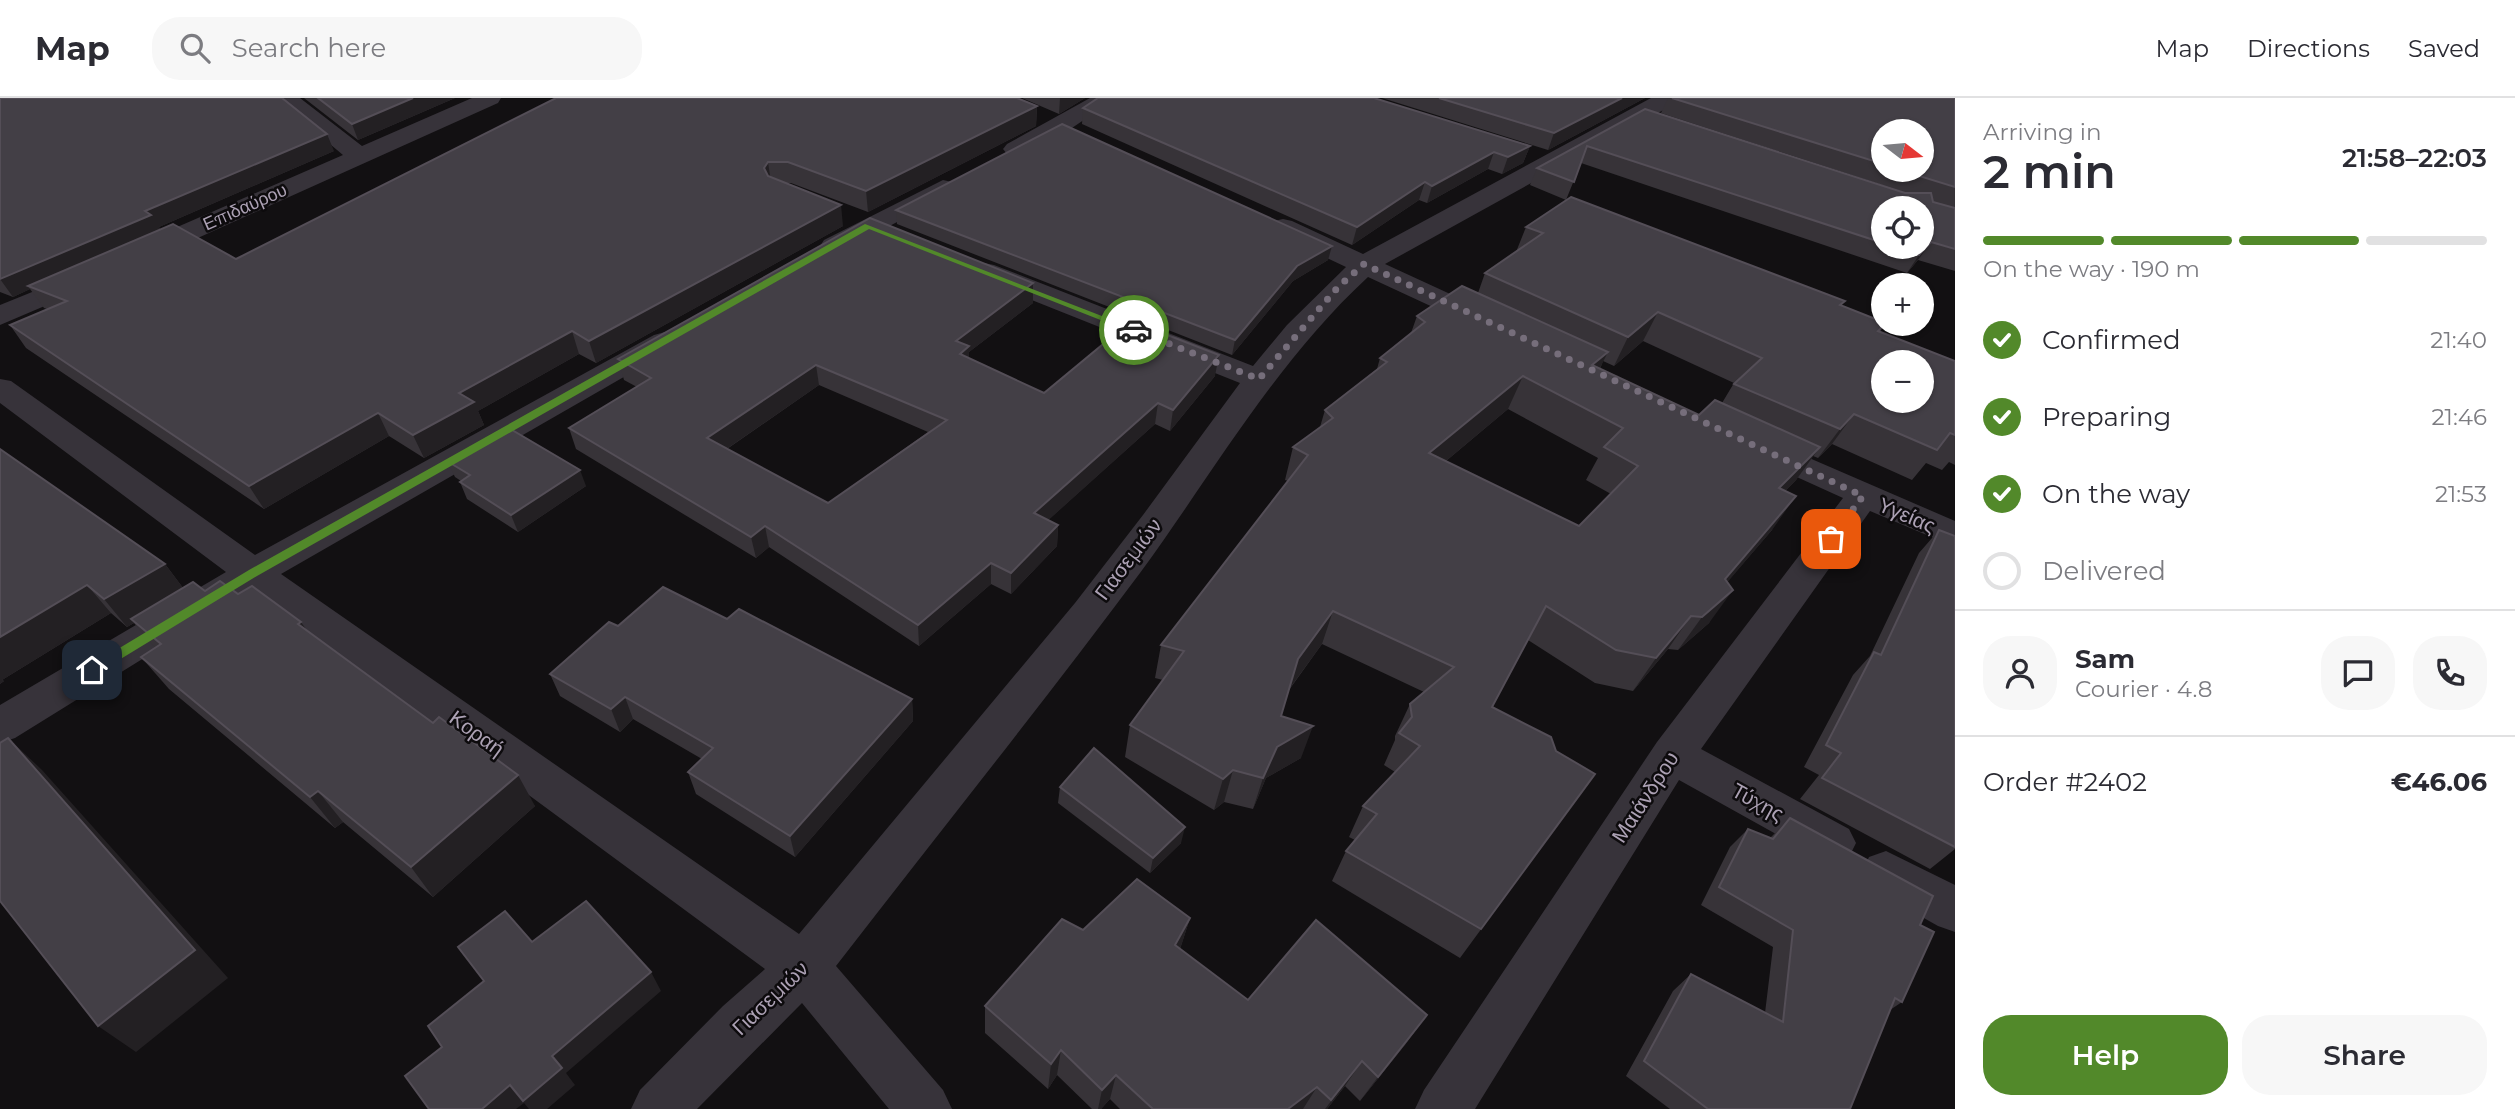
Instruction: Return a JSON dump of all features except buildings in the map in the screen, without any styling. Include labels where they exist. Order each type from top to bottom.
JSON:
[{"type":"street","points":[[286,98],[359,156]]},
{"type":"street","name":"Επιδαύρου","points":[[0,316],[490,98]]},
{"type":"street","points":[[808,260],[856,221],[977,169],[1061,125],[1105,98]]},
{"type":"street","name":"Γιασεμιών","points":[[659,1109],[742,1024],[804,967],[1128,561],[1259,379],[1338,287],[1364,264],[1538,157],[1656,113]]},
{"type":"street","points":[[1264,218],[1514,334]]},
{"type":"street","points":[[856,221],[905,240]]},
{"type":"street","points":[[954,260],[1259,379]]},
{"type":"street","points":[[0,726],[253,573],[687,328]]},
{"type":"street","name":"Κοραή","points":[[0,388],[253,573],[804,967],[924,1109]]},
{"type":"street","name":"Υγείας","points":[[1726,432],[1863,496],[1955,535]]},
{"type":"street","name":"Μαιάνδρου","points":[[1443,1109],[1672,755],[1863,496]]},
{"type":"street","name":"Τύχης","points":[[1672,755],[1955,910]]},
{"type":"way so far","points":[[1134,330],[1259,379],[1338,287],[1364,264],[1863,496],[1831,539]]},
{"type":"route","points":[[92,670],[253,573],[868,226],[1134,330]]}]
